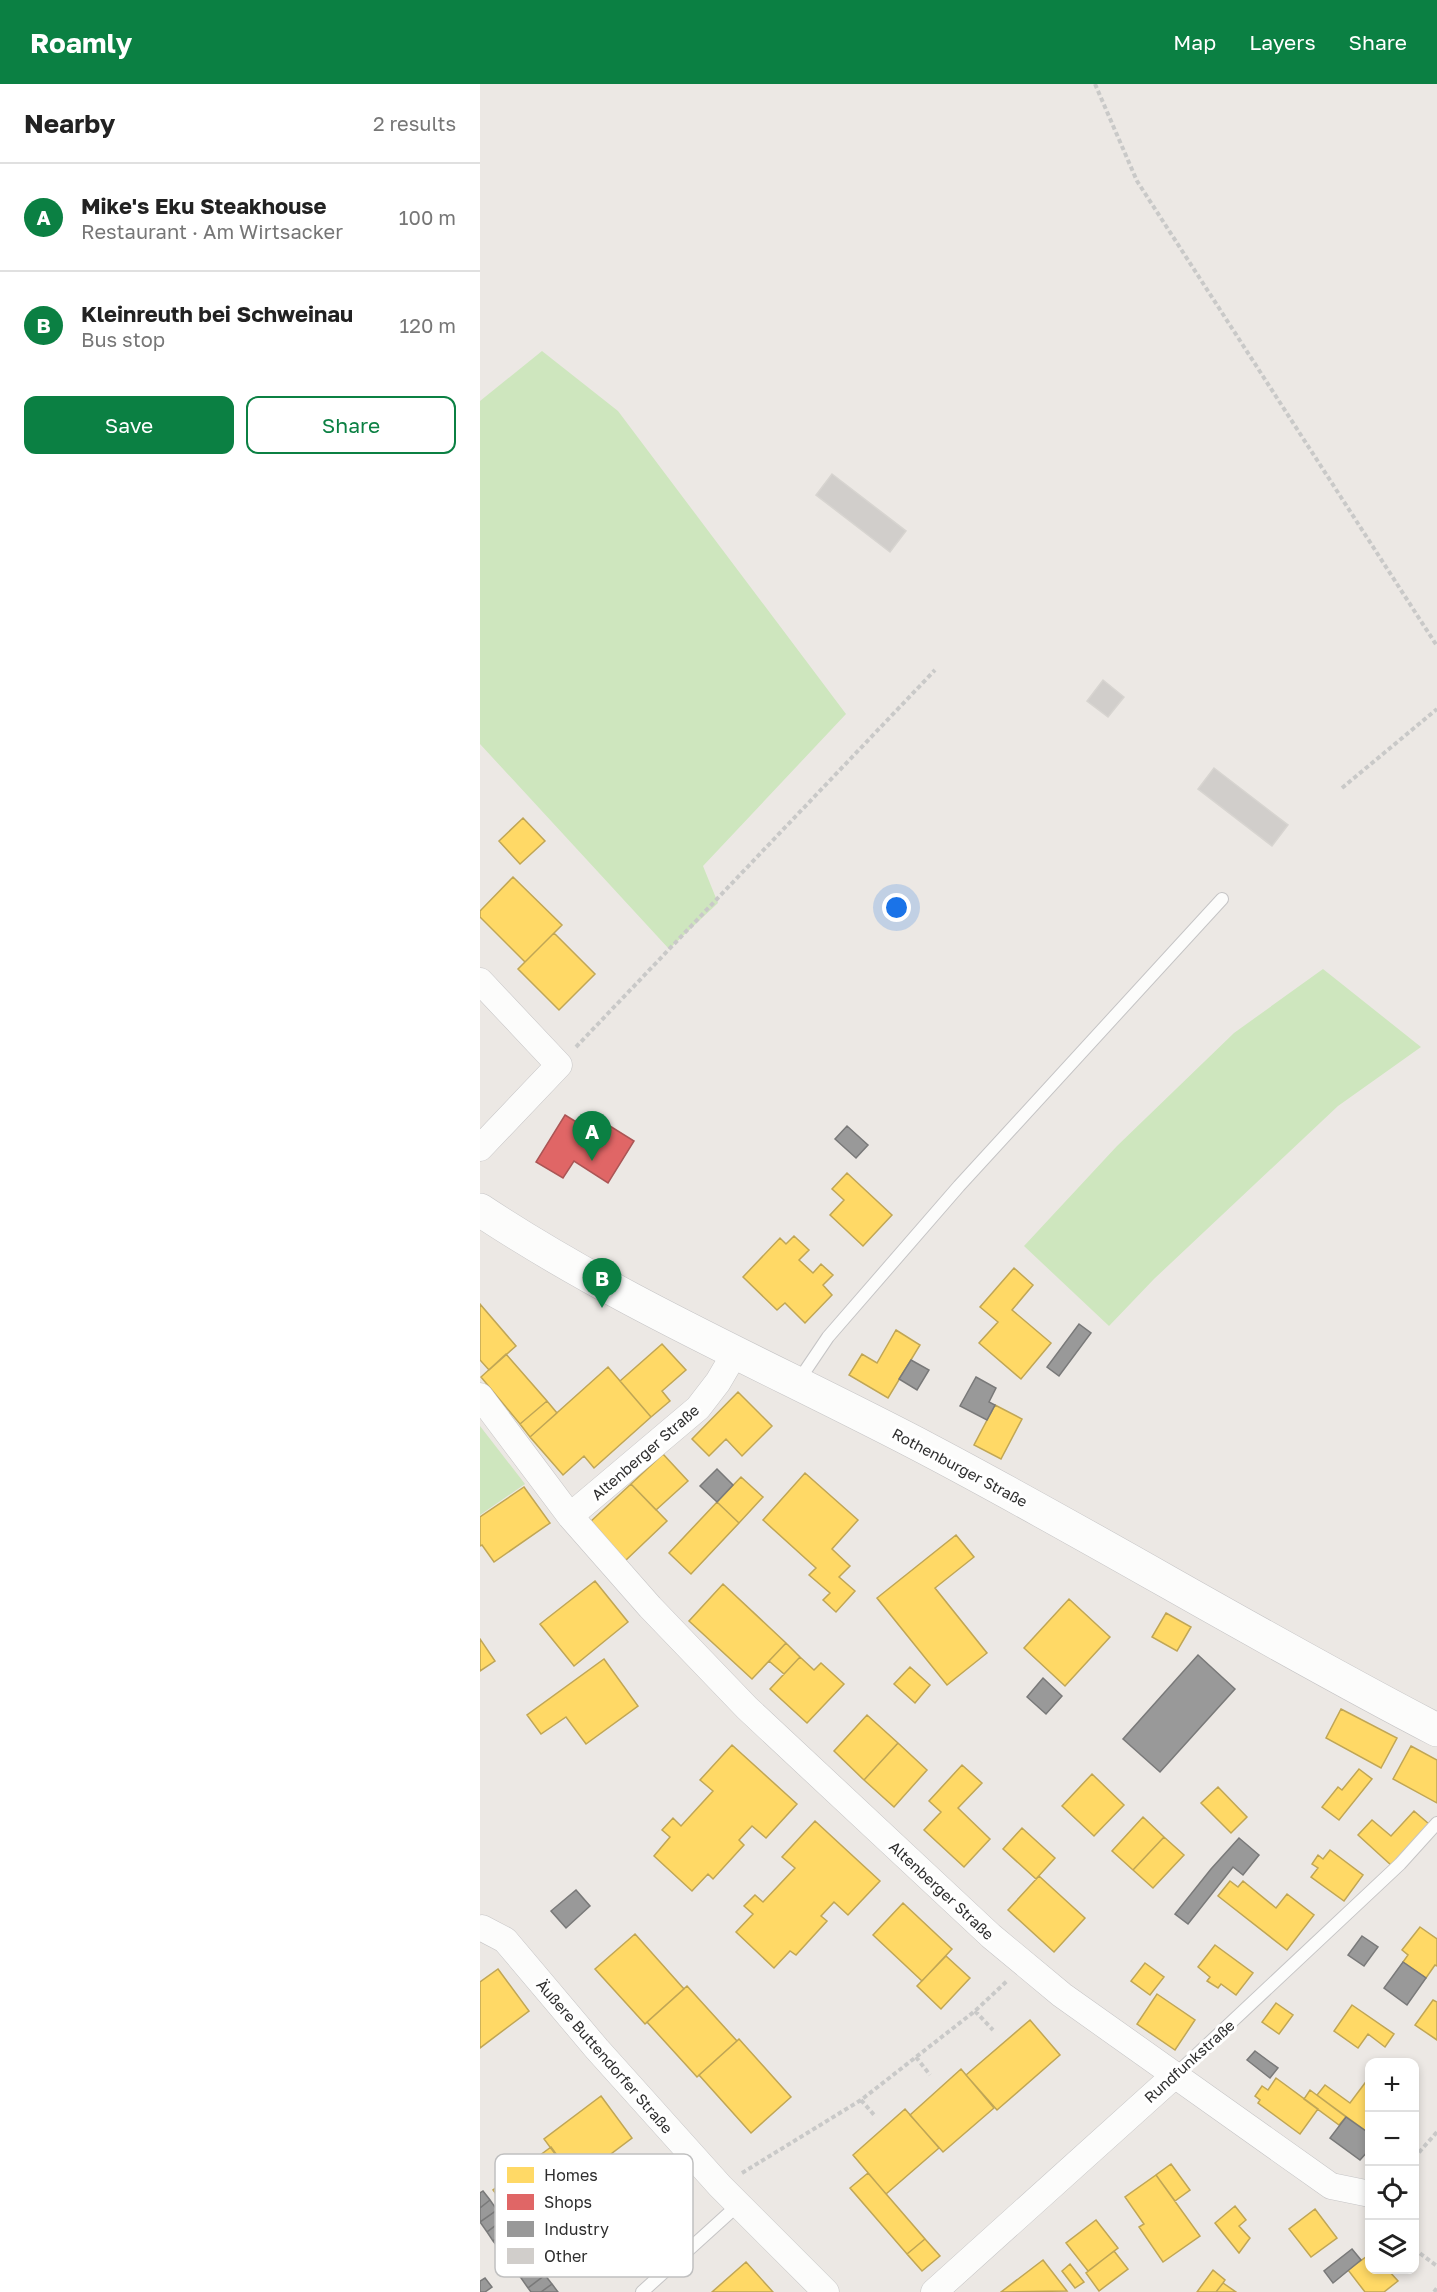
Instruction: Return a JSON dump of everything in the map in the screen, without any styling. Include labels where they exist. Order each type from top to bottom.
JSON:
[{"type":"main road","name":"Rothenburger Straße","points":[[480,1210],[558,1258],[735,1353],[918,1444],[1036,1507],[1437,1730]]},
{"type":"street","points":[[480,981],[559,1065],[480,1148]]},
{"type":"street","name":"Altenberger Straße","points":[[570,1516],[698,1408],[735,1353]]},
{"type":"street","name":"Altenberger Straße","points":[[480,1396],[570,1516],[650,1607],[747,1708],[991,1936],[1062,1995],[1331,2186],[1365,2193]]},
{"type":"street","name":"Äußere Buttendorfer Straße","points":[[481,1929],[506,1940],[597,2049],[691,2154]]},
{"type":"street","name":"Rundfunkstraße","points":[[934,2292],[1175,2075]]},
{"type":"street","name":"Äußere Buttendorfer Straße","points":[[693,2156],[738,2205],[826,2292]]},
{"type":"lane","points":[[797,1384],[828,1337],[952,1195],[1222,899]]},
{"type":"lane","name":"Rundfunkstraße","points":[[1175,2075],[1392,1872],[1437,1823]]},
{"type":"lane","points":[[693,2246],[738,2205]]},
{"type":"lane","points":[[642,2292],[659,2277]]},
{"type":"path","points":[[1095,84],[1137,181],[1437,645]]},
{"type":"path","points":[[559,1065],[935,670]]},
{"type":"path","points":[[1342,788],[1437,710]]},
{"type":"path","points":[[720,2186],[861,2100],[975,2011],[1026,1964]]},
{"type":"path","points":[[975,2011],[993,2030]]},
{"type":"path","points":[[916,2057],[930,2075]]},
{"type":"path","points":[[861,2100],[875,2116]]},
{"type":"path","points":[[1419,2152],[1437,2132]]},
{"type":"path","points":[[1419,2253],[1437,2266]]},
{"type":"path","points":[[1434,2292],[1437,2288]]},
{"type":"green space","points":[[542,351],[618,411],[846,714],[703,866],[718,903],[669,949],[480,744],[480,401]]},
{"type":"green space","points":[[1323,969],[1421,1047],[1338,1106],[1154,1279],[1109,1326],[1024,1246],[1117,1146],[1234,1033]]},
{"type":"green space","points":[[480,1426],[525,1484],[480,1515]]},
{"type":"building: Homes","points":[[523,818],[545,841],[520,864],[499,841]]},
{"type":"building: Homes","points":[[513,877],[562,925],[525,962],[480,917],[480,911]]},
{"type":"building: Homes","points":[[554,933],[595,974],[559,1010],[518,969]]},
{"type":"building: Homes","points":[[847,1173],[892,1215],[863,1246],[830,1215],[844,1200],[832,1189]]},
{"type":"building: Homes","points":[[794,1236],[809,1250],[799,1260],[813,1273],[821,1264],[833,1275],[823,1285],[832,1295],[805,1323],[785,1303],[777,1310],[743,1277],[780,1238],[786,1244]]},
{"type":"building: Homes","points":[[1014,1268],[1033,1285],[1012,1310],[1051,1343],[1021,1379],[979,1343],[998,1322],[980,1307]]},
{"type":"building: Homes","points":[[480,1304],[516,1346],[489,1370],[480,1360]]},
{"type":"building: Homes","points":[[896,1330],[920,1345],[888,1398],[849,1375],[862,1354],[877,1363]]},
{"type":"building: Homes","points":[[662,1344],[686,1370],[662,1391],[670,1401],[651,1417],[620,1381]]},
{"type":"building: Homes","points":[[506,1354],[547,1401],[520,1424],[481,1377]]},
{"type":"building: Homes","points":[[608,1367],[651,1417],[594,1468],[584,1456],[563,1475],[530,1437]]},
{"type":"building: Homes","points":[[738,1392],[772,1426],[742,1456],[726,1439],[709,1456],[692,1439]]},
{"type":"building: Homes","points":[[547,1401],[557,1413],[530,1437],[520,1424]]},
{"type":"building: Homes","points":[[995,1405],[1022,1419],[1001,1459],[974,1445]]},
{"type":"building: Homes","points":[[663,1454],[688,1481],[656,1510],[631,1484]]},
{"type":"building: Homes","points":[[805,1473],[858,1520],[832,1549],[850,1566],[839,1577],[855,1591],[836,1612],[823,1600],[830,1593],[809,1575],[816,1568],[763,1520]]},
{"type":"building: Homes","points":[[741,1477],[763,1497],[739,1523],[717,1502]]},
{"type":"building: Homes","points":[[631,1484],[667,1521],[625,1561],[589,1523]]},
{"type":"building: Homes","points":[[524,1487],[550,1523],[494,1562],[482,1545],[480,1546],[480,1517]]},
{"type":"building: Homes","points":[[717,1502],[739,1523],[691,1574],[669,1553]]},
{"type":"building: Homes","points":[[956,1535],[974,1557],[935,1588],[987,1653],[947,1685],[877,1598]]},
{"type":"building: Homes","points":[[595,1581],[628,1622],[574,1666],[540,1624]]},
{"type":"building: Homes","points":[[723,1584],[786,1643],[752,1679],[689,1621]]},
{"type":"building: Homes","points":[[1069,1599],[1110,1637],[1065,1686],[1024,1648]]},
{"type":"building: Homes","points":[[1166,1613],[1191,1627],[1177,1651],[1152,1637]]},
{"type":"building: Homes","points":[[480,1639],[495,1661],[480,1671]]},
{"type":"building: Homes","points":[[786,1643],[800,1657],[784,1674],[769,1661]]},
{"type":"building: Homes","points":[[800,1657],[814,1670],[821,1663],[844,1684],[807,1723],[770,1689]]},
{"type":"building: Homes","points":[[604,1659],[638,1706],[586,1744],[566,1717],[541,1734],[527,1715]]},
{"type":"building: Homes","points":[[910,1667],[930,1685],[915,1703],[894,1684]]},
{"type":"building: Homes","points":[[1341,1709],[1397,1738],[1381,1768],[1326,1738]]},
{"type":"building: Homes","points":[[867,1715],[898,1743],[864,1780],[834,1751]]},
{"type":"building: Homes","points":[[898,1743],[927,1770],[894,1807],[864,1780]]},
{"type":"building: Homes","points":[[732,1745],[797,1804],[766,1838],[752,1826],[739,1840],[744,1845],[713,1879],[708,1874],[692,1891],[654,1856],[670,1837],[662,1830],[673,1818],[681,1826],[713,1791],[700,1780]]},
{"type":"building: Homes","points":[[1411,1746],[1437,1760],[1437,1803],[1393,1779]]},
{"type":"building: Homes","points":[[962,1765],[982,1783],[958,1808],[990,1839],[964,1867],[924,1830],[941,1812],[929,1801]]},
{"type":"building: Homes","points":[[1359,1769],[1372,1779],[1339,1820],[1322,1807],[1338,1787],[1342,1790]]},
{"type":"building: Homes","points":[[1092,1774],[1124,1805],[1094,1836],[1062,1806]]},
{"type":"building: Homes","points":[[1218,1787],[1247,1817],[1231,1833],[1201,1803]]},
{"type":"building: Homes","points":[[1414,1811],[1429,1824],[1392,1866],[1358,1835],[1372,1820],[1391,1836]]},
{"type":"building: Homes","points":[[1143,1817],[1164,1837],[1133,1870],[1112,1851]]},
{"type":"building: Homes","points":[[815,1821],[880,1881],[848,1915],[834,1902],[821,1916],[827,1921],[796,1955],[790,1951],[774,1968],[736,1932],[753,1914],[744,1906],[755,1895],[763,1902],[795,1868],[782,1857]]},
{"type":"building: Homes","points":[[1022,1828],[1055,1858],[1036,1879],[1003,1849]]},
{"type":"building: Homes","points":[[1164,1837],[1184,1855],[1153,1888],[1133,1870]]},
{"type":"building: Homes","points":[[1330,1850],[1363,1875],[1344,1901],[1311,1877],[1318,1868],[1312,1864],[1318,1855],[1323,1859]]},
{"type":"building: Homes","points":[[1039,1876],[1085,1918],[1054,1952],[1008,1910]]},
{"type":"building: Homes","points":[[1230,1881],[1238,1887],[1243,1881],[1276,1908],[1287,1894],[1314,1915],[1287,1950],[1218,1896]]},
{"type":"building: Homes","points":[[903,1903],[952,1949],[922,1981],[873,1935]]},
{"type":"building: Homes","points":[[1420,1927],[1437,1939],[1437,1966],[1435,1965],[1426,1978],[1403,1962],[1408,1955],[1402,1950]]},
{"type":"building: Homes","points":[[635,1934],[684,1989],[645,2024],[595,1969]]},
{"type":"building: Homes","points":[[1215,1945],[1253,1973],[1236,1995],[1221,1984],[1218,1988],[1207,1981],[1210,1977],[1198,1967]]},
{"type":"building: Homes","points":[[946,1956],[970,1978],[941,2009],[917,1986]]},
{"type":"building: Homes","points":[[1145,1963],[1164,1977],[1150,1995],[1131,1981]]},
{"type":"building: Homes","points":[[498,1969],[529,2011],[480,2048],[480,1982]]},
{"type":"building: Homes","points":[[687,1986],[737,2041],[697,2077],[647,2022]]},
{"type":"building: Homes","points":[[1157,1994],[1195,2020],[1175,2050],[1137,2024]]},
{"type":"building: Homes","points":[[1433,2000],[1437,2002],[1437,2040],[1415,2025]]},
{"type":"building: Homes","points":[[1276,2003],[1293,2015],[1279,2034],[1262,2022]]},
{"type":"building: Homes","points":[[1352,2005],[1394,2034],[1385,2047],[1368,2034],[1358,2048],[1334,2031]]},
{"type":"building: Homes","points":[[1030,2020],[1060,2055],[997,2110],[966,2075]]},
{"type":"building: Homes","points":[[739,2039],[791,2097],[751,2133],[699,2075]]},
{"type":"building: Homes","points":[[961,2069],[994,2108],[943,2152],[910,2115]]},
{"type":"building: Homes","points":[[1276,2078],[1318,2109],[1300,2134],[1258,2103],[1260,2100],[1255,2096],[1262,2086],[1268,2090]]},
{"type":"building: Homes","points":[[1365,2083],[1365,2130],[1317,2095],[1325,2085],[1350,2103]]},
{"type":"building: Homes","points":[[1310,2090],[1346,2117],[1339,2125],[1304,2099]]},
{"type":"building: Homes","points":[[601,2096],[632,2138],[611,2154],[555,2154],[544,2139]]},
{"type":"building: Homes","points":[[905,2109],[939,2148],[886,2194],[853,2155]]},
{"type":"building: Homes","points":[[551,2147],[556,2154],[542,2154]]},
{"type":"building: Homes","points":[[1171,2164],[1190,2190],[1175,2201],[1156,2175]]},
{"type":"building: Homes","points":[[868,2173],[925,2239],[907,2254],[850,2188]]},
{"type":"building: Homes","points":[[1156,2175],[1200,2236],[1163,2262],[1139,2227],[1144,2224],[1125,2197]]},
{"type":"building: Homes","points":[[1235,2206],[1246,2220],[1239,2226],[1250,2238],[1239,2253],[1215,2223]]},
{"type":"building: Homes","points":[[1315,2209],[1337,2238],[1311,2257],[1289,2229]]},
{"type":"building: Homes","points":[[1096,2220],[1118,2248],[1088,2271],[1066,2243]]},
{"type":"building: Homes","points":[[925,2239],[940,2256],[922,2271],[907,2254]]},
{"type":"building: Homes","points":[[1114,2251],[1128,2269],[1099,2291],[1086,2273]]},
{"type":"building: Homes","points":[[1365,2258],[1365,2274],[1392,2274],[1398,2281],[1384,2292],[1365,2292],[1348,2270]]},
{"type":"building: Homes","points":[[1043,2260],[1067,2291],[1001,2292]]},
{"type":"building: Homes","points":[[746,2262],[773,2292],[712,2292]]},
{"type":"building: Homes","points":[[1070,2264],[1084,2282],[1075,2288],[1062,2271]]},
{"type":"building: Homes","points":[[1213,2270],[1225,2280],[1223,2283],[1216,2292],[1197,2292]]},
{"type":"building: Homes","points":[[1223,2283],[1236,2292],[1216,2292]]},
{"type":"building: Shops","points":[[565,1115],[586,1128],[594,1116],[634,1141],[608,1183],[574,1161],[563,1178],[536,1162]]},
{"type":"building: Industry","points":[[847,1126],[868,1145],[856,1158],[835,1139]]},
{"type":"building: Industry","points":[[1079,1324],[1091,1333],[1059,1376],[1047,1367]]},
{"type":"building: Industry","points":[[911,1360],[929,1370],[917,1390],[899,1379]]},
{"type":"building: Industry","points":[[976,1377],[996,1388],[989,1402],[995,1405],[987,1420],[960,1406]]},
{"type":"building: Industry","points":[[717,1469],[733,1485],[717,1502],[700,1486]]},
{"type":"building: Industry","points":[[1198,1655],[1235,1689],[1160,1772],[1123,1739]]},
{"type":"building: Industry","points":[[1043,1678],[1062,1696],[1046,1714],[1027,1697]]},
{"type":"building: Industry","points":[[1239,1838],[1259,1855],[1243,1875],[1233,1867],[1188,1924],[1175,1914]]},
{"type":"building: Industry","points":[[576,1890],[590,1906],[566,1928],[551,1911]]},
{"type":"building: Industry","points":[[1362,1936],[1378,1947],[1364,1966],[1348,1955]]},
{"type":"building: Industry","points":[[1403,1962],[1426,1978],[1407,2005],[1384,1988]]},
{"type":"building: Industry","points":[[1255,2051],[1278,2068],[1270,2078],[1247,2060]]},
{"type":"building: Industry","points":[[1346,2117],[1365,2130],[1365,2154],[1360,2160],[1330,2138]]},
{"type":"building: Industry","points":[[483,2191],[490,2200],[480,2208],[480,2193]]},
{"type":"building: Industry","points":[[490,2200],[495,2211],[480,2222],[480,2208]]},
{"type":"building: Industry","points":[[495,2211],[495,2226],[487,2232],[480,2222]]},
{"type":"building: Industry","points":[[495,2226],[495,2240],[493,2241],[487,2232]]},
{"type":"building: Industry","points":[[1352,2249],[1361,2260],[1333,2283],[1324,2271]]},
{"type":"building: Industry","points":[[522,2277],[542,2277],[528,2288]]},
{"type":"building: Industry","points":[[542,2277],[547,2277],[552,2284],[541,2292],[531,2292],[528,2288]]},
{"type":"building: Industry","points":[[485,2278],[492,2287],[485,2292],[480,2292],[480,2281]]},
{"type":"building: Industry","points":[[552,2284],[558,2292],[541,2292]]},
{"type":"building: Other","points":[[832,474],[906,531],[890,552],[816,495]]},
{"type":"building: Other","points":[[1103,680],[1124,697],[1108,717],[1087,701]]},
{"type":"building: Other","points":[[1214,768],[1288,825],[1272,846],[1198,789]]},
{"type":"place","name":"Mike's Eku Steakhouse","points":[[592,1161]]},
{"type":"place","name":"Kleinreuth bei Schweinau","points":[[602,1308]]}]
